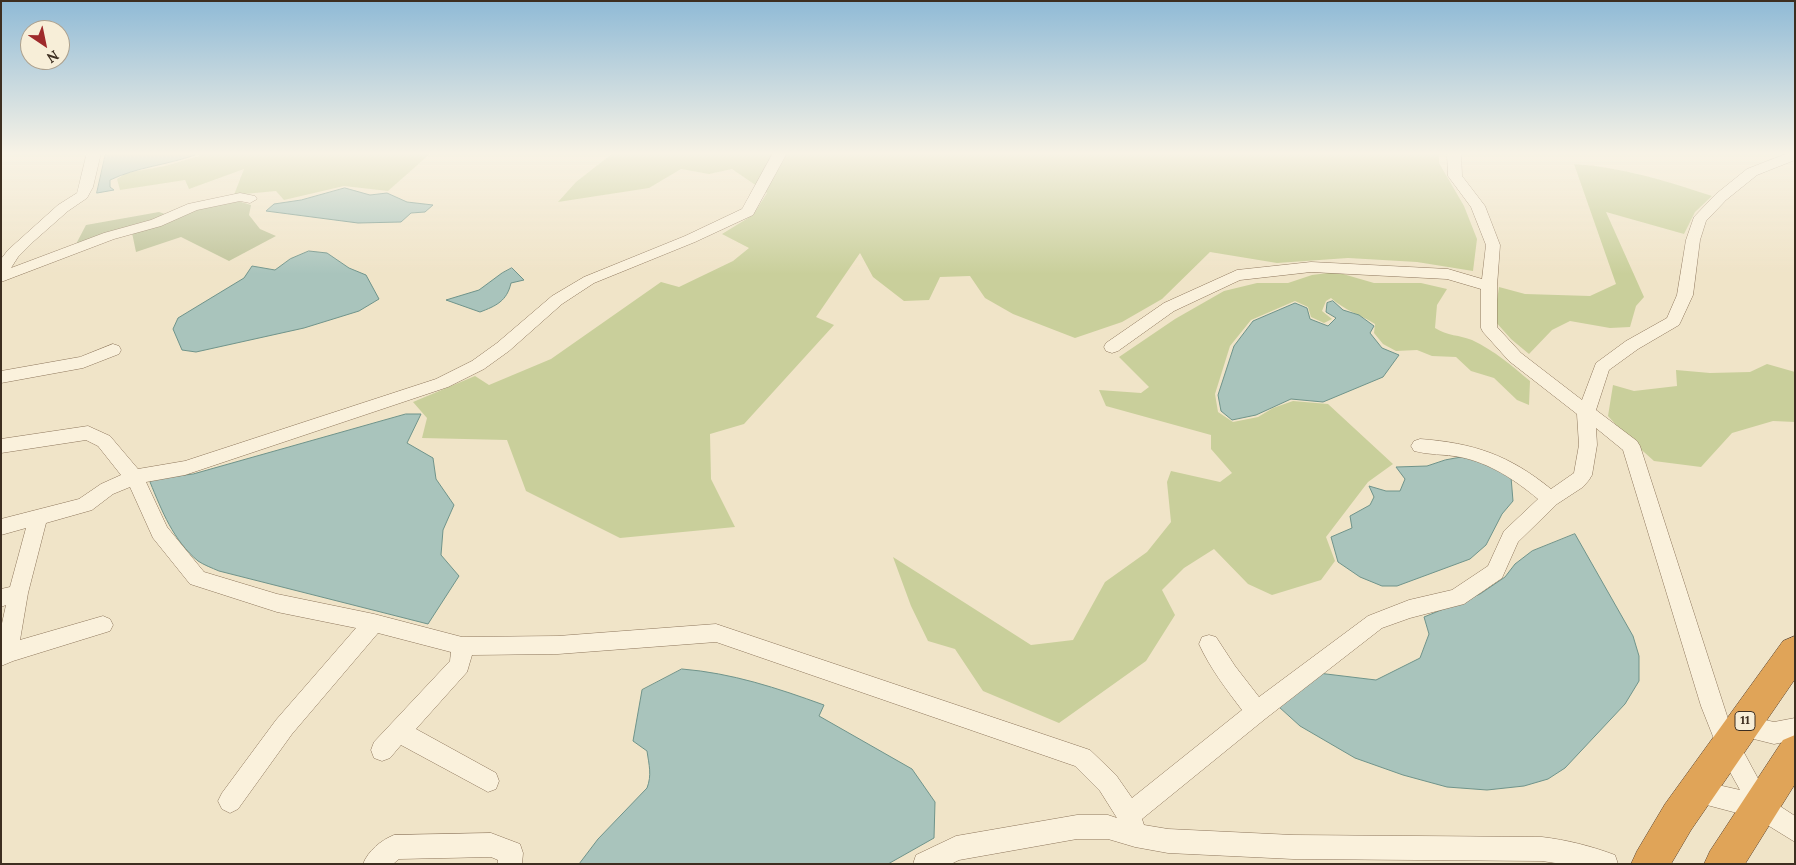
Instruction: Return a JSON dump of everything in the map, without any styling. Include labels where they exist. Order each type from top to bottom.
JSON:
[{"type":"highway","name":"11","points":[[1650,864],[1696,792],[1795,651]]},
{"type":"highway","points":[[1724,864],[1795,752]]},
{"type":"street","points":[[1,272],[7,259],[40,227],[56,217],[83,193]]},
{"type":"street","points":[[1,527],[85,505],[107,490],[134,477],[185,468],[442,383],[478,365],[504,347],[557,300],[589,280],[690,239],[748,212],[758,193]]},
{"type":"street","points":[[1468,193],[1478,206],[1493,245],[1488,286],[1489,328],[1515,357],[1586,414],[1631,446],[1712,706],[1735,736],[1761,807]]},
{"type":"street","points":[[1132,825],[1257,712],[1374,622],[1409,609],[1457,598],[1495,572],[1511,537],[1550,500],[1584,475],[1588,445],[1586,414],[1602,367],[1632,345],[1673,321],[1685,294],[1699,220],[1726,193]]},
{"type":"street","points":[[1,277],[109,236],[156,223],[193,207],[240,197],[250,199]]},
{"type":"street","points":[[1112,347],[1168,307],[1237,275],[1310,267],[1448,274],[1488,286]]},
{"type":"street","points":[[1,377],[83,362],[113,350]]},
{"type":"street","points":[[1,446],[88,433],[104,441],[134,477],[160,532],[197,578],[277,603],[374,623],[462,646],[558,645],[716,633],[1082,758],[1108,783],[1132,825]]},
{"type":"street","points":[[1420,446],[1451,447],[1483,455],[1526,478],[1550,500]]},
{"type":"street","points":[[38,517],[10,596],[4,655],[103,625]]},
{"type":"street","points":[[230,802],[284,727],[374,623]]},
{"type":"street","points":[[1209,644],[1227,673],[1257,712]]},
{"type":"street","points":[[382,750],[460,665],[462,646]]},
{"type":"street","points":[[1735,736],[1774,733],[1795,729]]},
{"type":"street","points":[[399,732],[488,781]]},
{"type":"street","points":[[1696,792],[1761,807],[1795,830]]},
{"type":"street","points":[[925,864],[956,848],[1077,827],[1132,825],[1168,841],[1293,847],[1542,849],[1572,852],[1606,864]]},
{"type":"street","points":[[375,864],[394,847],[491,845],[511,853],[510,864]]},
{"type":"green space","points":[[278,193],[312,193],[284,200]]},
{"type":"green space","points":[[566,193],[614,193],[558,202]]},
{"type":"green space","points":[[767,193],[1457,193],[1464,206],[1477,239],[1473,271],[1417,262],[1348,258],[1277,263],[1210,252],[1162,299],[1122,322],[1075,338],[1013,314],[985,298],[970,276],[940,277],[929,300],[904,301],[873,277],[860,253],[816,317],[834,325],[744,424],[710,434],[711,479],[735,527],[620,538],[526,491],[507,440],[422,438],[427,418],[413,402],[475,376],[489,385],[551,359],[661,282],[679,287],[733,261],[749,248],[722,234],[753,215]]},
{"type":"green space","points":[[1584,193],[1704,193],[1712,196],[1695,212],[1684,234],[1606,212],[1644,297],[1636,306],[1630,327],[1610,328],[1570,321],[1552,330],[1529,354],[1511,339],[1494,320],[1499,287],[1525,294],[1590,296],[1616,284]]},
{"type":"green space","points":[[238,201],[251,205],[249,215],[260,229],[276,236],[229,261],[181,237],[136,252],[131,228],[75,246],[86,225],[159,212],[174,217],[213,204]]},
{"type":"green space","points":[[1336,272],[1374,283],[1421,283],[1447,289],[1437,305],[1435,328],[1444,333],[1463,337],[1480,344],[1517,370],[1530,381],[1529,405],[1517,400],[1494,378],[1471,371],[1456,357],[1432,356],[1417,350],[1396,351],[1383,344],[1374,333],[1375,324],[1341,306],[1331,298],[1326,301],[1322,311],[1332,319],[1324,323],[1311,317],[1308,307],[1295,301],[1251,320],[1230,346],[1215,394],[1218,412],[1233,422],[1258,417],[1273,408],[1293,401],[1328,404],[1393,464],[1368,482],[1326,537],[1335,561],[1321,580],[1272,595],[1248,584],[1214,549],[1184,568],[1162,590],[1175,615],[1146,661],[1059,723],[983,691],[955,649],[928,641],[911,606],[893,557],[1031,645],[1073,640],[1105,582],[1147,552],[1171,522],[1167,482],[1171,471],[1220,482],[1232,473],[1211,449],[1211,435],[1106,406],[1099,390],[1141,393],[1149,387],[1119,357],[1175,319],[1224,291],[1257,283],[1288,283],[1312,275]]},
{"type":"green space","points":[[1767,364],[1795,372],[1795,422],[1773,421],[1732,433],[1701,467],[1654,461],[1626,436],[1608,416],[1613,385],[1634,391],[1677,386],[1676,370],[1710,373],[1750,372]]},
{"type":"water","points":[[325,193],[370,195],[388,193],[407,202],[433,205],[425,212],[411,213],[401,222],[358,223],[266,211],[274,204],[301,200]]},
{"type":"water","points":[[309,251],[327,253],[349,268],[366,275],[379,299],[359,311],[304,328],[196,352],[182,350],[173,329],[178,318],[244,278],[252,266],[275,270],[290,259]]},
{"type":"water","points":[[512,268],[524,280],[511,283],[504,299],[491,307],[480,312],[446,300],[479,290]]},
{"type":"water","points":[[1333,301],[1343,310],[1359,315],[1374,326],[1370,333],[1382,348],[1399,355],[1383,377],[1323,402],[1291,399],[1256,415],[1232,420],[1221,411],[1218,395],[1234,346],[1253,321],[1295,303],[1307,308],[1310,319],[1328,326],[1336,318],[1326,312],[1327,303]]},
{"type":"water","points":[[406,414],[421,414],[407,443],[433,458],[436,479],[454,505],[443,530],[441,555],[459,576],[428,624],[219,571],[203,564],[189,553],[175,534],[150,482],[153,479],[193,474]]},
{"type":"water","points":[[1462,457],[1480,461],[1511,477],[1513,501],[1502,514],[1486,545],[1470,559],[1397,586],[1382,586],[1360,577],[1338,562],[1331,537],[1352,528],[1350,516],[1370,505],[1374,497],[1369,486],[1386,491],[1400,491],[1405,479],[1396,467],[1427,466]]},
{"type":"water","points":[[1575,534],[1633,636],[1639,656],[1639,681],[1625,704],[1565,768],[1548,779],[1524,786],[1487,790],[1447,787],[1403,775],[1355,758],[1300,726],[1279,707],[1318,673],[1376,680],[1420,658],[1429,634],[1424,617],[1480,594],[1505,577],[1515,564],[1532,551]]},
{"type":"water","points":[[682,669],[719,674],[754,682],[824,705],[819,716],[912,769],[935,802],[934,838],[888,864],[579,864],[598,839],[647,788],[649,783],[650,774],[647,751],[633,741],[642,690]]}]
